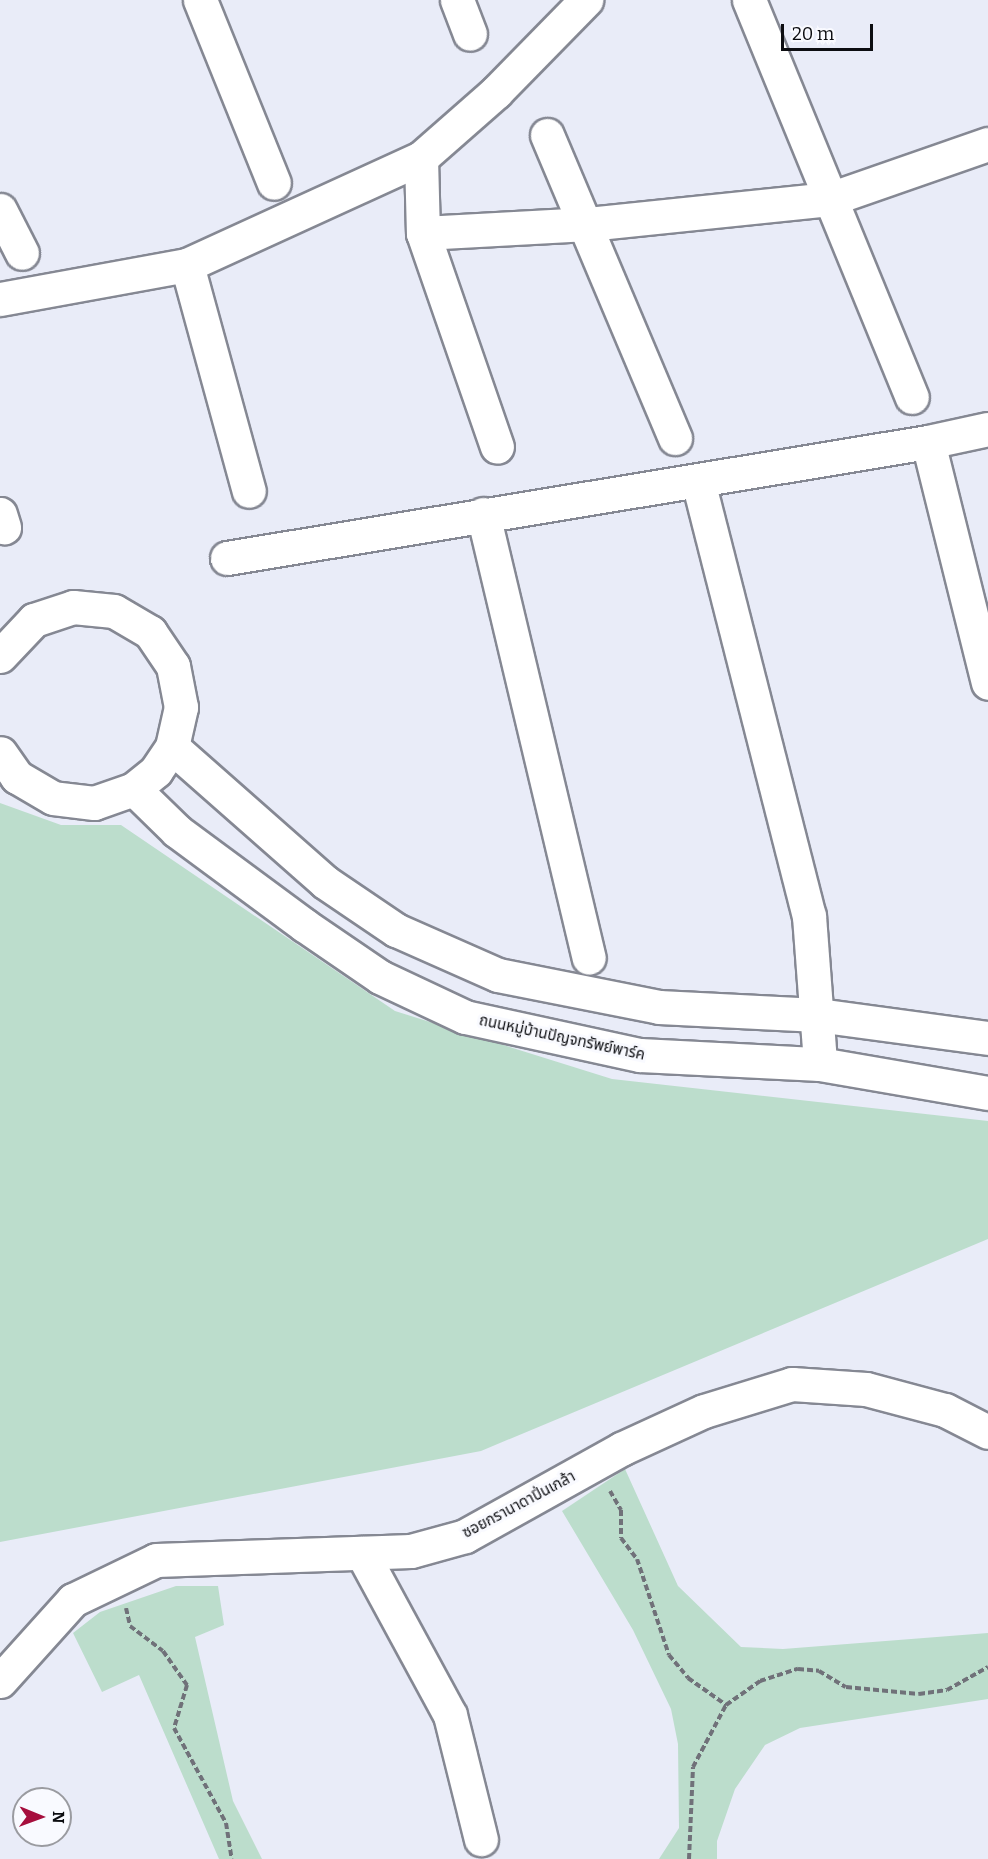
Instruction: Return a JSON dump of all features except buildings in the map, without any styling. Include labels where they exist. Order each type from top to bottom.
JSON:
[{"type":"street","points":[[200,0],[274,183]]},
{"type":"street","points":[[457,0],[471,34]]},
{"type":"street","points":[[0,299],[186,266],[421,158],[496,92],[586,0]]},
{"type":"street","points":[[749,0],[912,397]]},
{"type":"street","points":[[547,135],[588,224],[675,438]]},
{"type":"street","points":[[423,233],[588,224],[830,199],[988,144]]},
{"type":"street","points":[[421,158],[423,233],[497,447]]},
{"type":"street","points":[[0,210],[22,253]]},
{"type":"street","points":[[186,266],[249,490]]},
{"type":"street","points":[[227,558],[483,514],[698,482],[928,442],[988,429]]},
{"type":"street","points":[[928,442],[988,683]]},
{"type":"street","points":[[698,482],[809,916],[820,1064]]},
{"type":"street","points":[[483,514],[589,958]]},
{"type":"street","points":[[0,753],[17,777],[53,798],[94,803],[134,789],[156,771],[172,747],[181,707],[173,666],[150,632],[123,616],[73,607],[34,620],[1,651]]},
{"type":"street","points":[[172,747],[270,838],[396,930],[510,977],[659,1007],[782,1015],[818,1015],[988,1038]]},
{"type":"street","name":"ถนนหมู่บ้านปัญจทรัพย์พาร์ค","points":[[134,789],[177,831],[304,926],[380,977],[465,1017],[640,1056],[820,1064],[988,1092]]},
{"type":"street","points":[[779,1063],[782,1015]]},
{"type":"street","name":"ซอยกรานาดาปิ่นเกล้า","points":[[0,1681],[73,1600],[156,1560],[411,1551],[465,1536],[594,1464],[704,1411],[792,1384],[867,1389],[945,1410],[988,1432]]},
{"type":"street","points":[[362,1553],[450,1715],[481,1839]]},
{"type":"path","points":[[594,1464],[621,1510],[621,1538],[637,1559],[669,1655],[688,1678],[726,1705]]},
{"type":"path","points":[[120,1578],[130,1626],[163,1651],[187,1685],[174,1728],[226,1823],[232,1859]]},
{"type":"path","points":[[689,1859],[693,1767],[726,1705],[760,1681],[798,1670],[819,1671],[846,1687],[919,1694],[947,1690],[988,1667]]},
{"type":"green space","points":[[0,803],[61,825],[121,825],[395,1011],[612,1079],[988,1121],[988,1239],[481,1451],[0,1542]]},
{"type":"green space","points":[[625,1469],[678,1586],[741,1647],[783,1649],[988,1633],[988,1699],[800,1728],[765,1745],[735,1789],[717,1841],[717,1859],[659,1859],[679,1828],[678,1744],[671,1709],[633,1630],[562,1511]]},
{"type":"green space","points":[[176,1586],[218,1586],[224,1625],[195,1637],[233,1801],[262,1859],[219,1859],[139,1675],[102,1692],[73,1633],[100,1612]]}]
